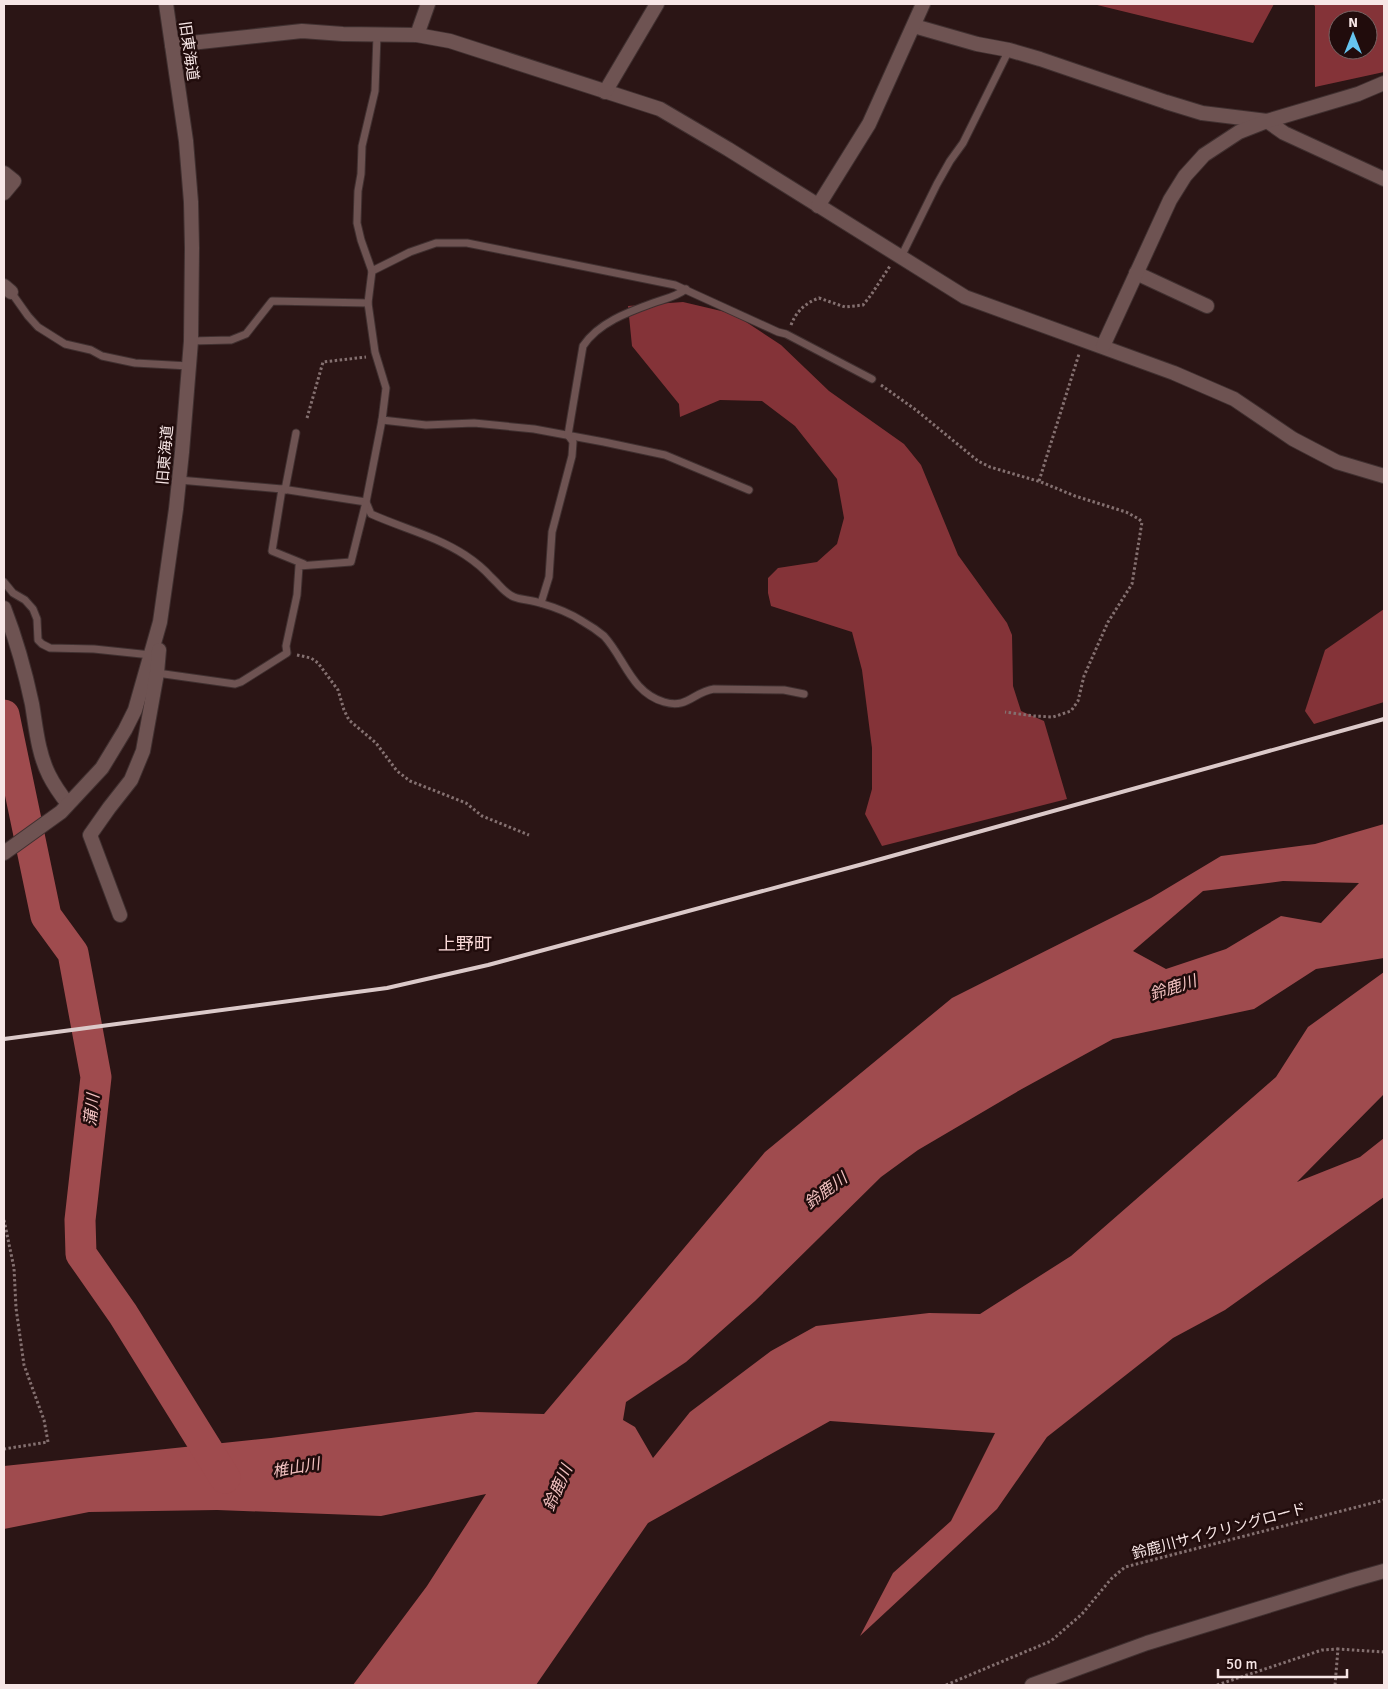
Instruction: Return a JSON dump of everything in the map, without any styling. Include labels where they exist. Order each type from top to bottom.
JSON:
[{"type":"street","name":"旧東海道","points":[[4,853],[64,808],[102,768],[126,730],[135,710],[160,622],[179,480],[191,341],[191,202],[186,140],[166,4]]},
{"type":"street","points":[[417,34],[428,4]]},
{"type":"street","points":[[605,92],[657,4]]},
{"type":"street","points":[[818,206],[869,124],[923,4]]},
{"type":"street","points":[[914,26],[977,44],[1009,50],[1202,113],[1267,121],[1284,133],[1384,179]]},
{"type":"street","points":[[172,45],[302,31],[377,35],[417,34],[450,41],[660,109],[728,149],[965,297],[1174,373],[1234,399],[1293,439],[1337,462],[1384,476]]},
{"type":"street","points":[[1103,346],[1170,200],[1185,176],[1204,154],[1239,132],[1267,121],[1358,94],[1384,83]]},
{"type":"street","points":[[4,173],[14,181],[4,193]]},
{"type":"street","points":[[1136,273],[1207,306]]},
{"type":"street","points":[[4,608],[21,658],[32,705],[36,735],[43,760],[64,808]]},
{"type":"street","points":[[120,916],[90,835],[108,808],[131,780],[143,751],[158,673],[160,622]]},
{"type":"street","points":[[1040,1683],[1166,1637],[1384,1572]]},
{"type":"lane","points":[[158,673],[235,684],[287,653],[286,646],[298,595],[299,566],[351,562],[366,502],[382,420],[386,388],[375,352],[368,303],[372,271],[357,222],[362,146],[375,91],[377,35]]},
{"type":"lane","points":[[899,256],[946,168],[963,143],[1009,50]]},
{"type":"lane","points":[[372,271],[410,252],[436,242],[467,243],[675,285],[786,334],[872,379]]},
{"type":"lane","points":[[8,289],[38,327],[65,344],[91,350],[102,356],[135,363],[189,366]]},
{"type":"lane","points":[[541,603],[549,577],[552,532],[572,456],[573,442],[568,435],[583,346],[589,337],[600,327],[634,310],[679,294],[686,289]]},
{"type":"lane","points":[[191,341],[231,340],[246,334],[272,301],[368,303]]},
{"type":"lane","points":[[382,420],[426,425],[474,423],[534,429],[568,435],[665,455],[749,490]]},
{"type":"lane","points":[[296,433],[272,551],[307,565]]},
{"type":"lane","points":[[179,480],[284,489],[366,502]]},
{"type":"lane","points":[[366,502],[371,514],[436,539],[466,556],[514,597],[541,603],[581,620],[603,636],[637,685],[646,694],[665,702],[683,704],[707,690],[714,689],[784,690],[804,694]]},
{"type":"lane","points":[[4,582],[13,593],[25,600],[33,609],[37,619],[38,640],[50,648],[94,649],[151,655]]},
{"type":"path","points":[[786,334],[794,317],[811,301],[819,298],[845,307],[863,305],[899,256]]},
{"type":"path","points":[[1039,481],[1084,339]]},
{"type":"path","points":[[307,418],[323,362],[364,358],[375,352]]},
{"type":"path","points":[[872,379],[916,410],[978,461],[990,467],[1039,481],[1075,496],[1126,512],[1142,522],[1132,584],[1108,622],[1084,676],[1078,701],[1071,711],[1054,717],[1005,712]]},
{"type":"path","points":[[287,653],[311,658],[318,663],[338,690],[349,720],[367,734],[397,771],[410,781],[466,803],[482,816],[529,835]]},
{"type":"path","points":[[4,1220],[13,1260],[16,1308],[24,1364],[44,1420],[48,1442],[4,1449]]},
{"type":"path","name":"鈴鹿川サイクリングロード","points":[[946,1685],[1051,1641],[1082,1614],[1111,1579],[1124,1567],[1384,1500]]},
{"type":"path","points":[[1217,1685],[1322,1650],[1338,1649],[1384,1652]]},
{"type":"path","points":[[1335,1685],[1338,1649]]},
{"type":"shaded area","points":[[1093,4],[1274,4],[1253,43]]},
{"type":"shaded area","points":[[1313,4],[1384,4],[1384,72],[1315,87],[1315,6]]},
{"type":"shaded area","points":[[683,302],[734,314],[781,345],[829,391],[904,444],[921,465],[958,555],[1007,623],[1012,635],[1013,686],[1021,711],[1044,721],[1067,799],[882,846],[865,814],[872,789],[872,748],[862,670],[852,632],[771,606],[768,593],[768,578],[778,568],[817,562],[837,544],[844,518],[837,479],[795,426],[762,401],[720,400],[680,417],[679,404],[632,346],[628,306]]},
{"type":"shaded area","points":[[1384,609],[1384,702],[1314,724],[1305,711],[1325,650]]},
{"type":"water","points":[[1384,824],[1384,958],[1316,969],[1254,1009],[1113,1039],[1020,1090],[918,1150],[881,1177],[755,1301],[686,1362],[626,1402],[623,1420],[635,1427],[653,1458],[690,1412],[771,1351],[816,1326],[929,1313],[980,1314],[1071,1256],[1276,1077],[1308,1027],[1384,972],[1384,1094],[1297,1182],[1360,1157],[1384,1138],[1384,1197],[1225,1310],[1173,1338],[1047,1437],[997,1509],[860,1636],[893,1573],[951,1521],[995,1433],[830,1421],[648,1523],[536,1685],[353,1685],[427,1586],[486,1494],[381,1516],[217,1510],[89,1512],[4,1529],[4,1466],[271,1438],[476,1412],[544,1414],[765,1152],[952,998],[1151,898],[1221,856],[1315,844]],"holes":[[[1283,881],[1359,883],[1321,923],[1281,916],[1226,949],[1166,969],[1133,951],[1203,891]]]},
{"type":"waterway","name":"蒲川","points":[[4,715],[46,916],[73,953],[96,1077],[80,1220],[81,1254],[123,1314],[225,1478]]},
{"type":"railway","points":[[4,1039],[387,988],[488,965],[863,864],[1384,719]]},
{"type":"district","name":"上野町","points":[[465,944]]},
{"type":"water label","name":"鈴鹿川","points":[[1173,988]]},
{"type":"water label","name":"鈴鹿川","points":[[826,1191]]},
{"type":"water label","name":"椎山川","points":[[296,1468]]},
{"type":"water label","name":"鈴鹿川","points":[[558,1488]]}]
